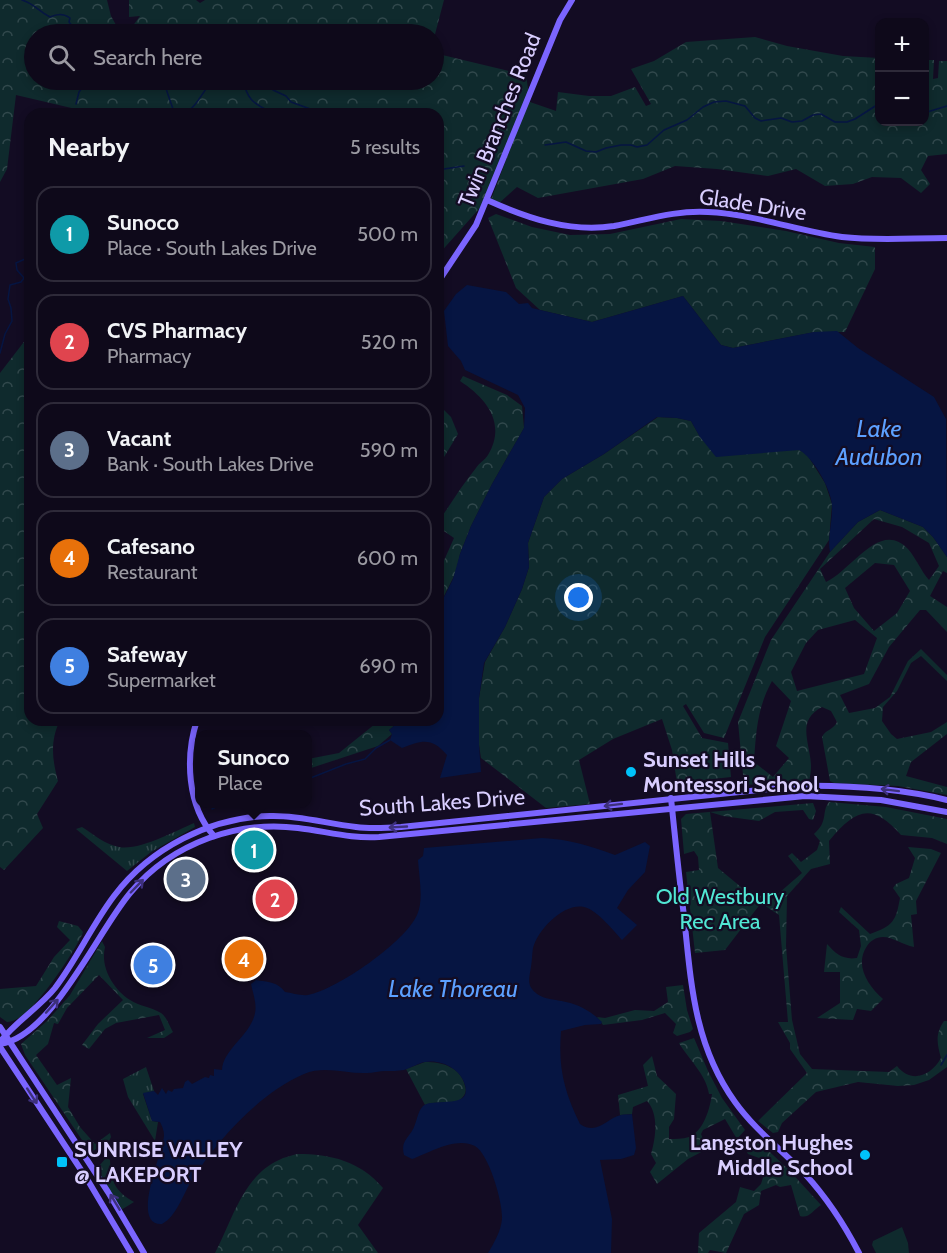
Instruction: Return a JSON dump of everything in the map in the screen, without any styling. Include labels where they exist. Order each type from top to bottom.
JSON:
[{"type":"main road","name":"Twin Branches Road","points":[[444,273],[470,236],[487,200],[560,20],[572,0]]},
{"type":"main road","name":"Glade Drive","points":[[487,200],[544,222],[575,227],[607,227],[664,214],[701,211],[729,214],[843,237],[947,238]]},
{"type":"main road","points":[[195,799],[190,771],[191,747],[196,726]]},
{"type":"main road","name":"South Lakes Drive","points":[[0,1044],[5,1035],[39,1006],[56,986],[111,900],[129,878],[170,845],[207,828],[243,818],[270,816],[306,818],[355,827],[401,827],[748,790],[829,786],[886,789],[947,800]]},
{"type":"main road","name":"South Lakes Drive","points":[[0,1044],[10,1042],[44,1016],[66,991],[114,914],[132,891],[169,858],[205,840],[246,829],[280,826],[354,837],[379,837],[820,796],[881,800],[947,812]]},
{"type":"main road","points":[[671,798],[693,996],[699,1026],[710,1057],[723,1083],[745,1115],[821,1192],[840,1219],[859,1253]]},
{"type":"main road","points":[[199,808],[207,828],[214,837]]},
{"type":"main road","points":[[205,840],[207,828]]},
{"type":"main road","points":[[0,1027],[108,1192],[144,1253]]},
{"type":"main road","points":[[0,1044],[90,1184],[131,1253]]},
{"type":"green space","points":[[0,0],[107,0],[115,24],[24,24],[24,90],[444,90],[444,55],[526,75],[530,102],[556,111],[558,92],[611,96],[635,87],[646,106],[651,104],[631,69],[654,61],[686,42],[755,37],[787,46],[843,56],[875,58],[875,126],[929,126],[929,60],[934,60],[933,79],[938,78],[939,61],[947,61],[947,154],[928,156],[921,170],[930,184],[921,193],[901,178],[872,177],[853,184],[825,186],[796,169],[768,176],[675,166],[643,179],[538,198],[517,187],[497,205],[490,202],[518,129],[487,200],[444,248],[444,108],[71,108],[16,95],[7,169],[0,182]]},
{"type":"green space","points":[[129,0],[196,0],[200,3],[205,0],[444,0],[438,24],[134,24],[140,16],[129,17]]},
{"type":"green space","points":[[496,214],[532,227],[570,235],[610,234],[681,219],[721,221],[786,231],[839,243],[875,247],[875,269],[845,332],[815,332],[733,348],[721,345],[683,296],[592,322],[540,310],[516,288],[488,218]]},
{"type":"green space","points":[[24,342],[24,726],[58,726],[53,750],[58,781],[37,814],[43,828],[4,870],[0,867],[0,373]]},
{"type":"green space","points":[[463,376],[507,395],[522,406],[524,428],[471,526],[456,572],[444,596],[444,560],[454,538],[444,531],[444,513],[477,466],[488,455],[495,432],[491,412],[485,403],[460,381]]},
{"type":"green space","points":[[444,410],[451,417],[458,434],[444,457]]},
{"type":"green space","points":[[658,417],[691,421],[700,437],[799,450],[806,453],[825,483],[832,504],[829,540],[765,637],[724,738],[704,733],[686,704],[683,706],[702,738],[728,743],[731,777],[677,783],[672,750],[662,719],[613,739],[579,760],[590,804],[546,808],[481,758],[479,698],[485,662],[505,627],[522,589],[529,567],[528,543],[544,497],[562,479]]},
{"type":"green space","points":[[880,510],[923,527],[947,557],[947,573],[943,571],[930,596],[947,607],[947,632],[926,610],[920,610],[889,647],[869,684],[840,695],[849,713],[875,708],[890,697],[908,661],[921,649],[947,675],[947,681],[921,656],[911,663],[897,691],[883,707],[882,721],[897,739],[931,732],[947,722],[947,734],[911,762],[906,776],[947,787],[947,795],[898,786],[830,781],[822,737],[837,722],[831,711],[822,707],[809,719],[807,726],[811,767],[809,781],[744,785],[738,722],[771,640],[830,552],[858,522]],"holes":[[[874,519],[902,527],[929,543],[939,566],[929,580],[908,549],[898,541],[887,540],[866,550],[826,582],[820,569]],[[875,563],[894,565],[910,591],[897,613],[874,631],[854,608],[845,588]],[[855,620],[877,638],[864,674],[797,691],[791,672],[806,643],[818,630]],[[772,681],[791,701],[776,746],[789,758],[773,777],[754,762],[758,721]]]},
{"type":"green space","points":[[373,726],[394,726],[389,730],[392,734],[378,746],[312,768],[312,758],[339,753]]},
{"type":"green space","name":"Old Westbury Rec Area","points":[[829,802],[886,807],[947,819],[947,844],[932,838],[901,835],[881,817],[864,814],[847,822],[829,841],[830,864],[811,869],[787,896],[786,946],[792,1020],[800,1054],[812,1069],[889,1072],[897,1066],[908,1075],[920,1075],[932,1069],[941,1058],[938,1034],[944,1021],[947,1021],[947,1067],[929,1080],[914,1085],[898,1086],[858,1082],[816,1092],[782,1123],[778,1132],[773,1133],[758,1121],[807,1073],[790,1049],[790,1043],[778,1022],[788,1022],[779,915],[761,903],[725,950],[695,953],[686,872],[699,870],[698,857],[694,851],[684,854],[681,819],[686,814],[813,803],[816,811],[813,820],[809,819],[803,810],[775,812],[759,821],[710,812],[718,868],[747,892],[772,899],[802,873],[788,856],[792,853],[801,862],[817,850],[820,841],[814,834],[822,825]]},
{"type":"green space","points":[[194,823],[195,827],[151,852],[127,871],[76,829],[82,827],[109,844],[127,847],[157,840]]},
{"type":"green space","points":[[908,847],[931,849],[941,853],[916,901],[917,914],[911,915],[914,947],[887,937],[872,941],[863,953],[862,968],[872,988],[883,999],[871,1011],[857,1009],[853,1020],[817,1018],[840,1003],[840,972],[824,972],[827,944],[840,956],[848,958],[857,958],[861,946],[859,930],[839,912],[841,907],[870,934],[889,925],[895,917],[900,898],[893,888],[896,884],[909,878],[915,858]]},
{"type":"green space","points":[[59,921],[78,926],[83,932],[82,935],[60,972],[38,1000],[27,1012],[7,1022],[0,1017],[0,989],[36,986],[54,957],[70,940],[57,927]]},
{"type":"green space","points":[[102,941],[105,947],[106,970],[113,984],[130,1000],[163,1014],[173,1032],[164,1038],[147,1038],[165,1030],[159,1015],[116,1023],[105,1029],[89,1049],[82,1045],[98,1024],[123,1000],[99,975],[67,1008],[58,1024],[54,1023],[48,1044],[36,1055],[57,1085],[71,1078],[68,1107],[80,1127],[95,1144],[110,1133],[109,1141],[93,1151],[86,1146],[25,1055],[21,1044],[48,1020],[70,995]]},
{"type":"green space","points":[[683,985],[693,1029],[690,1032],[677,1036],[673,1033],[676,1024],[665,1013],[642,1020],[603,1025],[597,1017],[605,1018],[635,1010],[654,1011],[668,1002],[666,987]]},
{"type":"green space","points":[[694,1038],[722,1098],[745,1130],[737,1139],[725,1119],[703,1130],[701,1134],[707,1149],[688,1159],[657,1184],[650,1172],[656,1163],[651,1154],[655,1119],[651,1106],[647,1101],[633,1107],[632,1114],[620,1115],[618,1095],[648,1086],[643,1065],[652,1056],[657,1076],[676,1094],[674,1119],[669,1127],[669,1139],[689,1137],[694,1134],[699,1130],[705,1118],[712,1094],[709,1094],[701,1074],[679,1043]]},
{"type":"green space","points":[[425,1062],[450,1067],[459,1074],[466,1090],[461,1099],[425,1105],[406,1069]]},
{"type":"green space","points":[[146,1067],[154,1091],[143,1094],[152,1121],[158,1122],[155,1141],[128,1097],[123,1079]]},
{"type":"green space","points":[[758,1141],[821,1205],[808,1215],[800,1216],[791,1185],[780,1187],[776,1185],[761,1191],[759,1205],[744,1214],[726,1253],[710,1250],[708,1253],[698,1253],[699,1233],[736,1202],[740,1187],[754,1191],[761,1184],[764,1174],[759,1171],[762,1159],[747,1152]]},
{"type":"green space","points":[[297,1154],[333,1158],[355,1165],[383,1188],[358,1225],[378,1253],[215,1253],[240,1200],[256,1177],[279,1160]]},
{"type":"green space","points":[[106,1158],[110,1160],[118,1190],[134,1202],[121,1210],[101,1176],[99,1166]]},
{"type":"green space","points":[[902,1227],[909,1253],[876,1253],[872,1245],[873,1241]]},
{"type":"water","name":"Lake Audubon","points":[[467,285],[506,292],[519,304],[528,303],[532,308],[592,322],[683,296],[721,345],[733,348],[814,332],[837,331],[858,348],[934,397],[946,419],[947,557],[923,527],[880,510],[858,522],[830,552],[831,498],[810,459],[799,450],[716,457],[691,421],[657,417],[604,454],[562,479],[544,497],[528,543],[529,567],[522,589],[505,627],[484,663],[479,698],[481,772],[440,778],[447,755],[442,749],[426,742],[402,748],[390,740],[392,734],[389,730],[394,726],[444,726],[444,597],[453,579],[471,526],[524,428],[525,408],[518,395],[465,370],[461,361],[448,346],[444,311],[456,294]]},
{"type":"water","name":"Lake Thoreau","points":[[542,838],[579,843],[615,855],[645,842],[650,846],[645,872],[628,890],[617,908],[637,925],[622,940],[605,921],[589,909],[576,907],[568,909],[552,919],[540,933],[533,948],[529,978],[530,987],[535,993],[548,999],[581,1007],[602,1022],[561,1031],[560,1056],[563,1079],[580,1124],[592,1128],[616,1117],[632,1114],[636,1148],[634,1155],[621,1159],[600,1160],[612,1219],[611,1253],[488,1253],[500,1228],[502,1212],[490,1168],[480,1151],[468,1143],[460,1143],[443,1146],[412,1159],[404,1155],[403,1147],[423,1106],[435,1102],[457,1100],[463,1098],[466,1093],[463,1079],[455,1070],[450,1066],[431,1061],[399,1071],[359,1073],[312,1071],[288,1082],[256,1105],[214,1149],[172,1216],[162,1224],[153,1221],[148,1213],[148,1201],[164,1133],[160,1122],[152,1121],[143,1093],[154,1091],[158,1095],[162,1088],[166,1094],[168,1090],[172,1092],[174,1089],[183,1088],[188,1080],[192,1084],[205,1077],[209,1078],[210,1075],[214,1076],[214,1069],[222,1070],[227,1055],[248,1028],[255,1013],[256,1006],[251,984],[256,980],[269,982],[276,984],[285,992],[308,995],[336,984],[385,951],[410,926],[417,915],[421,895],[418,860],[423,856],[424,848]]},
{"type":"waterway","points":[[22,0],[50,17],[67,16],[70,18],[71,24]]},
{"type":"waterway","points":[[76,104],[80,90]]},
{"type":"waterway","points":[[166,90],[173,108]]},
{"type":"waterway","points":[[192,108],[205,90]]},
{"type":"waterway","points":[[246,90],[251,99],[264,108]]},
{"type":"waterway","points":[[273,90],[286,96],[291,102],[308,108]]},
{"type":"waterway","points":[[545,145],[566,142],[586,151],[596,152],[621,145],[637,147],[647,145],[664,130],[687,120],[703,107],[714,102],[726,101],[745,106],[755,118],[761,121],[781,118],[792,122],[821,114],[835,122],[847,122],[875,106]]},
{"type":"waterway","points":[[929,111],[947,106]]},
{"type":"waterway","points":[[444,169],[464,166]]},
{"type":"waterway","points":[[24,259],[16,263],[17,270],[24,278]]},
{"type":"waterway","points":[[0,353],[5,334],[12,321],[8,299],[10,285],[21,282],[24,278]]},
{"type":"waterway","points":[[312,777],[365,759],[376,748],[390,740]]},
{"type":"waterway","points":[[941,1065],[947,1055]]},
{"type":"place","name":"Sunset Hills Montessori School","points":[[631,772]]},
{"type":"place","name":"Sunoco","points":[[254,850]]},
{"type":"place","name":"Vacant","points":[[186,879]]},
{"type":"place","name":"CVS Pharmacy","points":[[275,899]]},
{"type":"place","name":"Cafesano","points":[[244,959]]},
{"type":"place","name":"Safeway","points":[[153,965]]},
{"type":"place","name":"Langston Hughes Middle School","points":[[865,1155]]},
{"type":"place","name":"SUNRISE VALLEY @ LAKEPORT","points":[[62,1162]]}]
